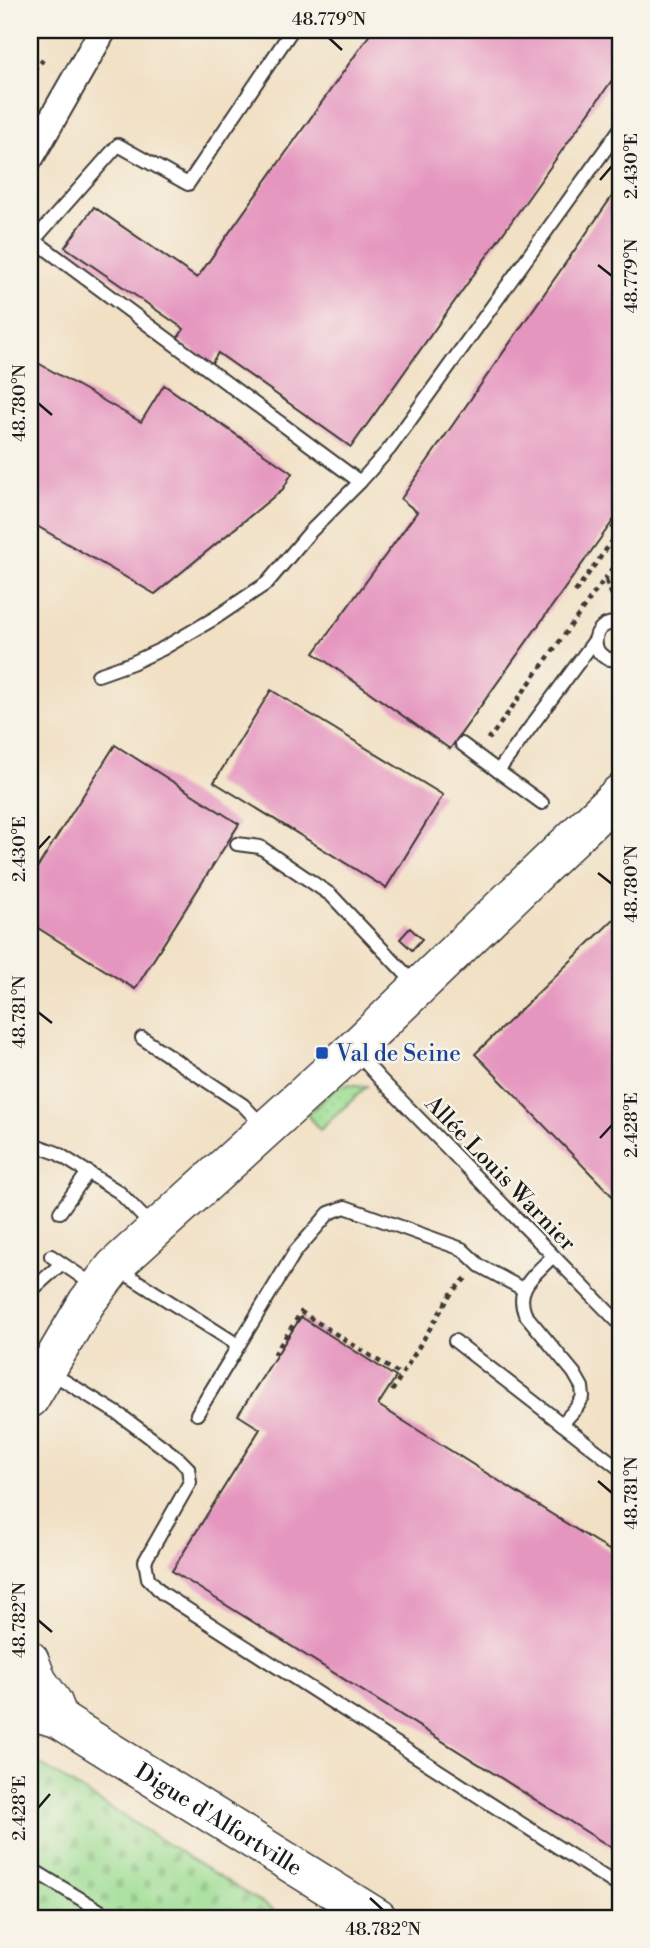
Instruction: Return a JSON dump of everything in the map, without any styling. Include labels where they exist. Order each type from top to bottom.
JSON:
[{"type":"street","points":[[30,158],[103,30]]},
{"type":"street","points":[[35,1387],[87,1302],[106,1278],[354,1049],[620,793]]},
{"type":"street","name":"Digue d'Alfortville","points":[[30,1660],[38,1681],[53,1702],[45,1714],[377,1918]]},
{"type":"lane","points":[[30,36],[33,30]]},
{"type":"lane","points":[[292,30],[188,184],[118,145],[32,238],[360,482]]},
{"type":"lane","points":[[99,675],[162,649],[267,583],[310,532],[390,449],[620,129]]},
{"type":"lane","points":[[498,771],[605,624],[620,624]]},
{"type":"lane","points":[[595,640],[603,656],[620,659]]},
{"type":"lane","points":[[461,744],[542,803]]},
{"type":"lane","points":[[237,844],[260,847],[331,895],[418,987]]},
{"type":"lane","points":[[142,1038],[243,1105],[267,1130]]},
{"type":"lane","name":"Allée Louis Warnier","points":[[354,1049],[620,1324]]},
{"type":"lane","points":[[30,1143],[57,1153],[119,1192],[156,1230]]},
{"type":"lane","points":[[60,1212],[88,1172]]},
{"type":"lane","points":[[197,1414],[295,1252],[329,1213],[345,1207],[462,1249],[480,1266],[523,1289]]},
{"type":"lane","points":[[553,1256],[523,1289],[521,1305],[525,1314],[574,1373],[582,1387],[583,1397],[562,1424]]},
{"type":"lane","points":[[33,1289],[56,1260],[106,1278],[238,1345]]},
{"type":"lane","points":[[455,1341],[620,1469]]},
{"type":"lane","points":[[35,1387],[120,1415],[188,1468],[190,1482],[145,1562],[148,1578],[162,1593],[620,1887]]},
{"type":"lane","points":[[30,1868],[112,1918]]},
{"type":"path","points":[[30,80],[43,60]]},
{"type":"path","points":[[612,530],[620,518]]},
{"type":"path","points":[[575,592],[613,540],[620,545]]},
{"type":"path","points":[[620,558],[606,577],[612,595],[620,603]]},
{"type":"path","points":[[479,730],[490,738],[606,581]]},
{"type":"path","points":[[392,1391],[451,1294],[480,1266]]},
{"type":"path","points":[[274,1355],[301,1312],[401,1375]]},
{"type":"green space","points":[[346,1084],[367,1086],[320,1130],[307,1115],[336,1088]]},
{"type":"green space","points":[[30,1758],[286,1918],[30,1918]]},
{"type":"building","points":[[373,30],[397,30],[405,35],[409,30],[620,30],[620,69],[351,447],[218,353],[211,364],[177,339],[184,329],[65,247],[94,207],[197,278]]},
{"type":"building","points":[[620,185],[620,511],[450,749],[314,653],[417,512],[401,499]]},
{"type":"building","points":[[31,359],[141,422],[164,385],[292,473],[283,489],[155,594],[30,522]]},
{"type":"building","points":[[271,690],[443,795],[386,888],[214,782]]},
{"type":"building","points":[[115,745],[239,824],[135,989],[30,923],[30,879]]},
{"type":"building","points":[[620,913],[620,1204],[475,1054]]},
{"type":"building","points":[[410,928],[422,939],[412,950],[400,939]]},
{"type":"building","points":[[301,1317],[396,1377],[378,1405],[620,1557],[620,1853],[172,1571],[260,1429],[238,1415]]},
{"type":"place","name":"Val de Seine","points":[[322,1053]]}]
